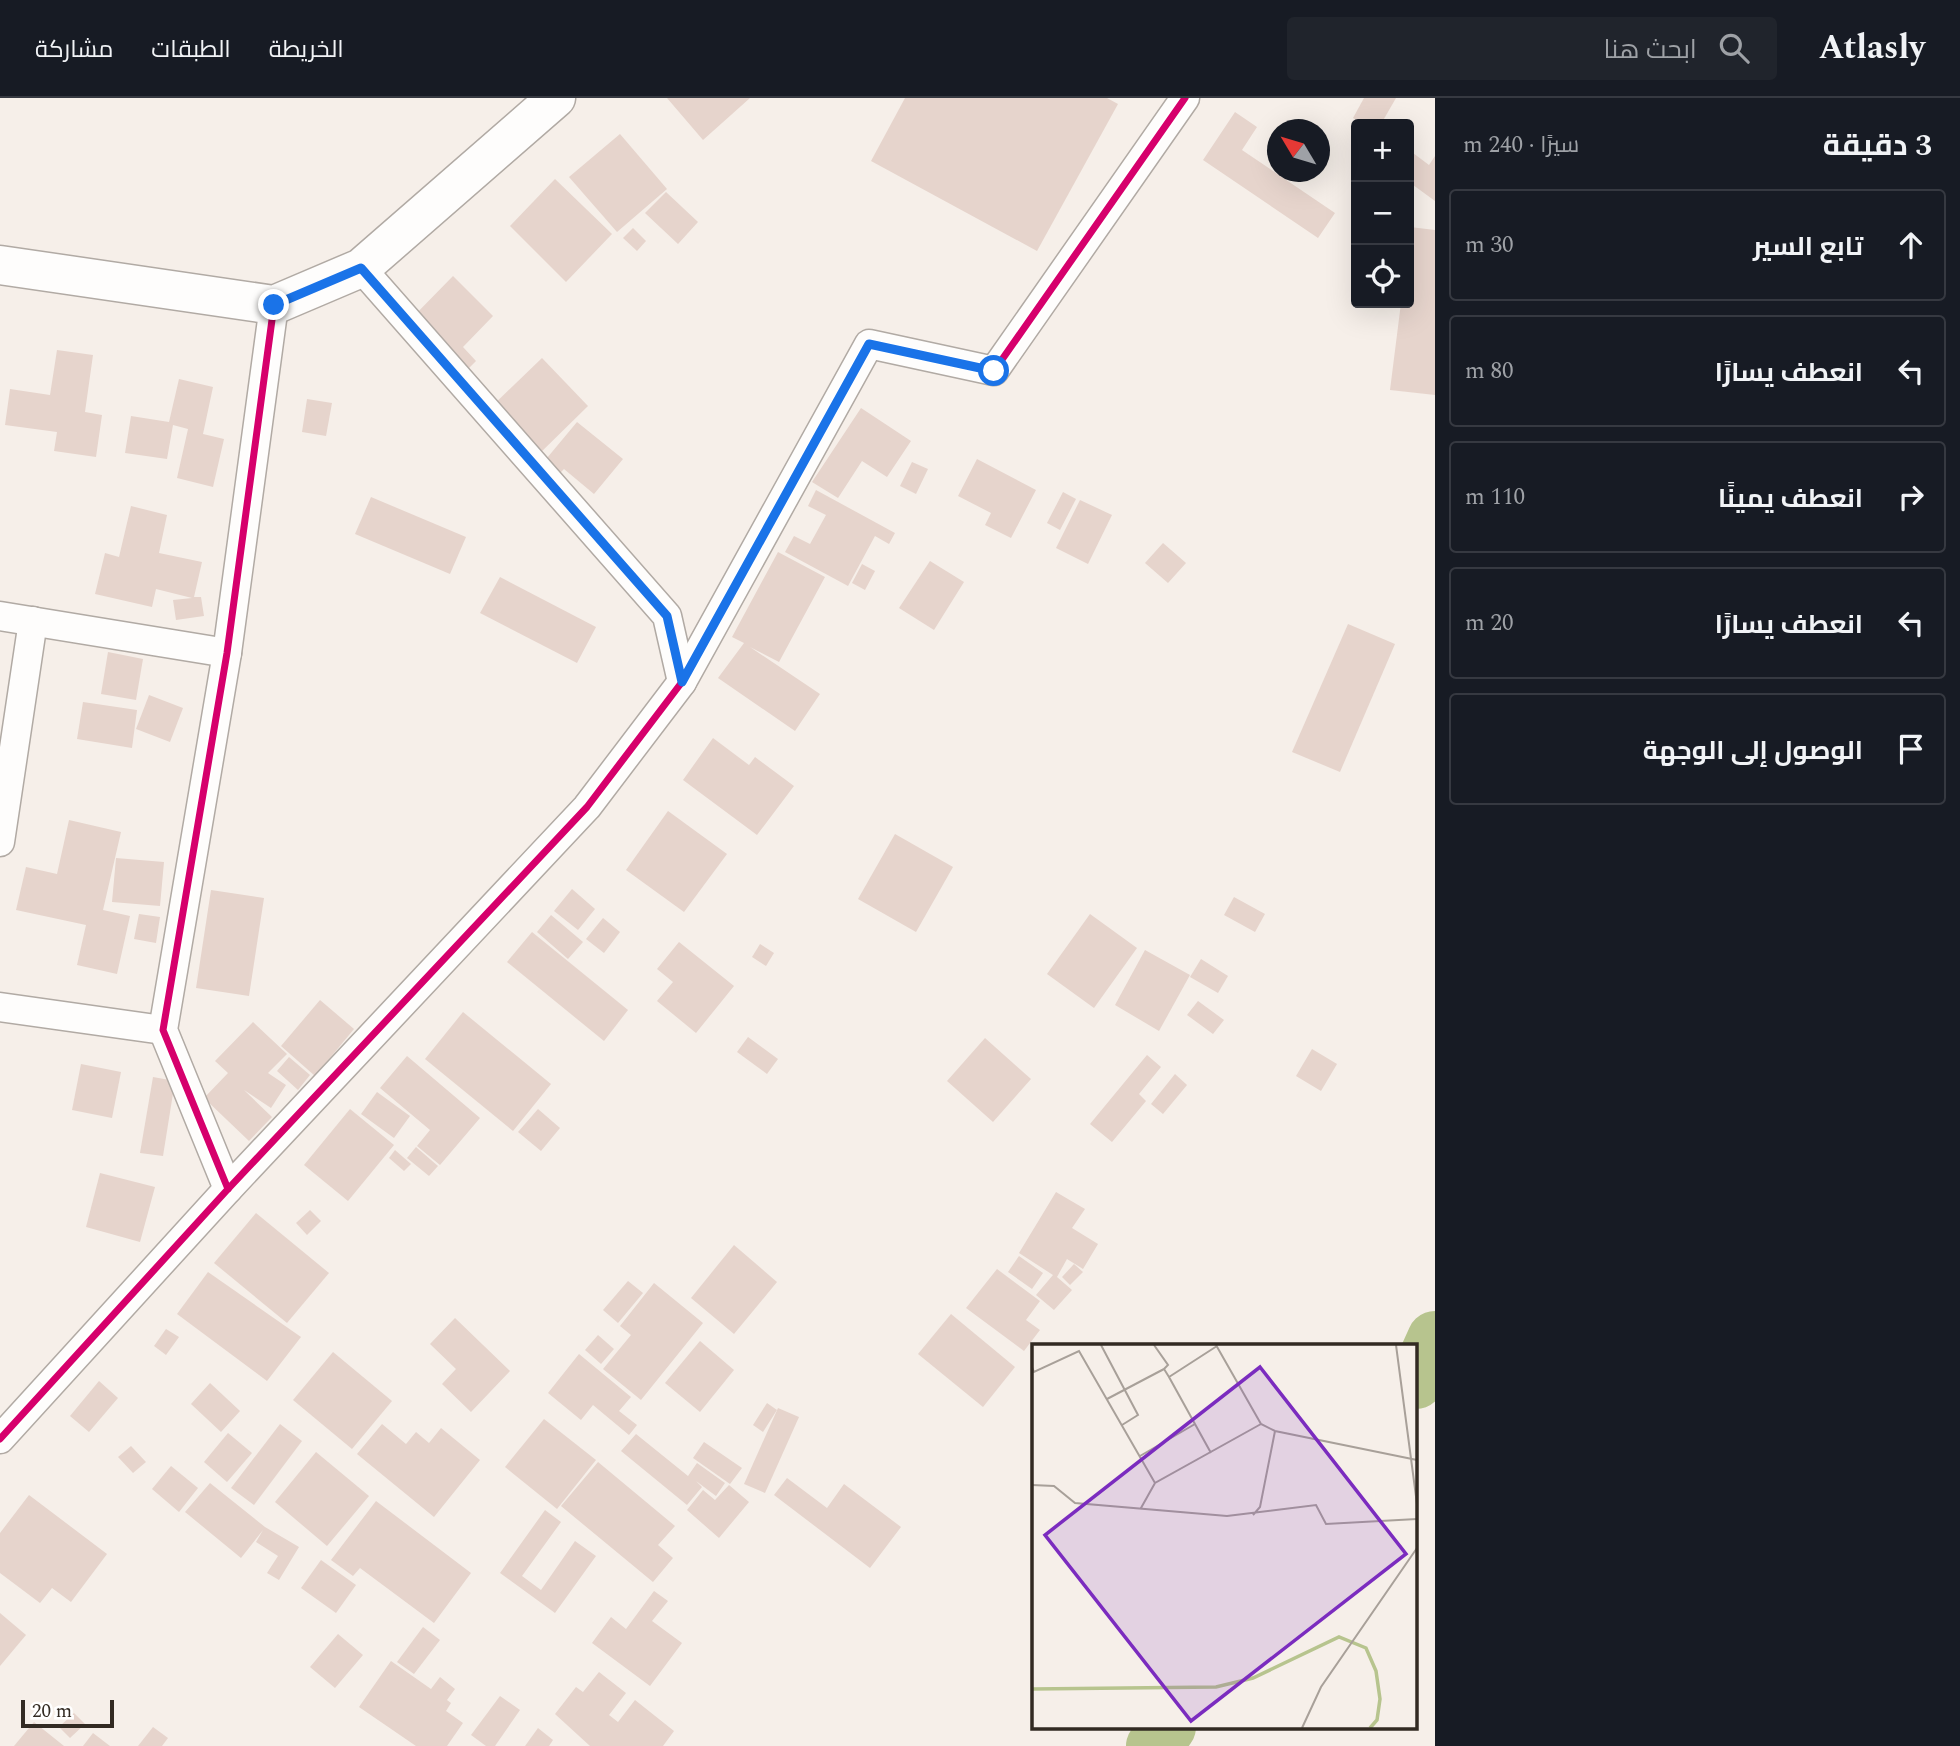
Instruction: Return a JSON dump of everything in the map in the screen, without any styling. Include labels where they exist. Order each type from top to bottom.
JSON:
[{"type":"main road","points":[[0,265],[274,305],[361,268],[556,98]]},
{"type":"street","points":[[0,1439],[228,1189],[587,807],[682,682],[869,344],[994,371],[1185,98]]},
{"type":"street","points":[[361,268],[667,616],[682,682]]},
{"type":"street","points":[[228,1189],[163,1030],[227,653],[274,305]]},
{"type":"street","points":[[0,616],[227,653]]},
{"type":"street","points":[[0,842],[33,621]]},
{"type":"street","points":[[0,1007],[163,1030]]},
{"type":"building","points":[[667,98],[750,98],[703,140]]},
{"type":"building","points":[[905,98],[1107,98],[1118,104],[1037,251],[871,161]]},
{"type":"building","points":[[1364,98],[1396,98],[1384,119],[1353,118]]},
{"type":"building","points":[[1235,112],[1257,127],[1242,150],[1267,167],[1267,182],[1289,182],[1335,213],[1318,238],[1203,160]]},
{"type":"building","points":[[620,134],[667,189],[617,232],[569,177]]},
{"type":"building","points":[[1414,154],[1429,165],[1435,156],[1435,201],[1414,186]]},
{"type":"building","points":[[555,179],[612,234],[566,282],[510,226]]},
{"type":"building","points":[[666,192],[698,222],[678,244],[645,213]]},
{"type":"building","points":[[1414,227],[1435,230],[1435,395],[1390,390],[1400,308],[1414,308]]},
{"type":"building","points":[[633,228],[646,241],[637,251],[623,238]]},
{"type":"building","points":[[453,276],[493,316],[463,347],[476,361],[464,373],[410,320]]},
{"type":"building","points":[[57,350],[93,355],[85,412],[102,415],[96,457],[54,451],[57,432],[5,425],[10,389],[50,395]]},
{"type":"building","points":[[542,358],[588,406],[534,459],[487,411]]},
{"type":"building","points":[[179,379],[213,387],[203,434],[224,439],[213,487],[177,478],[188,429],[173,425],[167,459],[125,453],[131,416],[169,422]]},
{"type":"building","points":[[307,399],[332,403],[326,436],[302,432]]},
{"type":"building","points":[[861,408],[911,441],[887,477],[862,461],[838,498],[812,482]]},
{"type":"building","points":[[577,422],[623,459],[594,494],[564,469],[557,476],[542,464]]},
{"type":"building","points":[[977,459],[1036,490],[1011,538],[985,525],[991,513],[958,496]]},
{"type":"building","points":[[912,462],[928,469],[916,494],[900,486]]},
{"type":"building","points":[[816,490],[895,533],[889,544],[875,536],[848,586],[785,552],[794,536],[810,544],[826,515],[808,506]]},
{"type":"building","points":[[1063,492],[1076,499],[1060,530],[1047,523]]},
{"type":"building","points":[[371,497],[466,537],[450,574],[355,534]]},
{"type":"building","points":[[1080,500],[1112,515],[1088,564],[1056,548]]},
{"type":"building","points":[[131,506],[167,515],[159,553],[202,562],[194,597],[201,597],[204,616],[176,620],[173,600],[192,598],[156,589],[152,607],[95,594],[105,553],[119,557]]},
{"type":"building","points":[[1163,543],[1186,563],[1168,583],[1145,563]]},
{"type":"building","points":[[778,552],[825,577],[779,662],[750,647],[820,694],[795,731],[718,678],[744,643],[732,637]]},
{"type":"building","points":[[930,561],[964,582],[934,630],[899,608]]},
{"type":"building","points":[[862,564],[875,571],[865,590],[852,583]]},
{"type":"building","points":[[500,577],[596,627],[577,663],[480,613]]},
{"type":"building","points":[[1348,624],[1395,644],[1340,772],[1292,752]]},
{"type":"building","points":[[108,652],[143,659],[136,700],[101,694]]},
{"type":"building","points":[[149,695],[183,708],[170,742],[136,729]]},
{"type":"building","points":[[83,702],[137,710],[132,748],[77,739]]},
{"type":"building","points":[[713,738],[749,765],[755,757],[794,786],[757,835],[683,780]]},
{"type":"building","points":[[668,811],[727,854],[684,912],[626,870]]},
{"type":"building","points":[[69,820],[121,832],[103,910],[130,916],[117,974],[77,965],[86,925],[16,910],[26,867],[57,874]]},
{"type":"building","points":[[895,834],[953,867],[916,932],[858,899]]},
{"type":"building","points":[[116,858],[164,862],[160,906],[112,902]]},
{"type":"building","points":[[572,889],[595,909],[578,930],[554,911]]},
{"type":"building","points":[[211,890],[264,898],[249,996],[196,988]]},
{"type":"building","points":[[1234,897],[1265,914],[1255,932],[1224,915]]},
{"type":"building","points":[[139,914],[160,917],[156,943],[134,939]]},
{"type":"building","points":[[1090,914],[1137,948],[1094,1008],[1047,974]]},
{"type":"building","points":[[551,915],[583,942],[568,959],[537,932]]},
{"type":"building","points":[[603,918],[620,932],[604,953],[586,939]]},
{"type":"building","points":[[532,932],[628,1010],[604,1041],[507,962]]},
{"type":"building","points":[[679,942],[734,986],[696,1033],[657,1001],[673,982],[657,969]]},
{"type":"building","points":[[760,944],[774,953],[766,966],[752,957]]},
{"type":"building","points":[[1145,950],[1190,975],[1159,1031],[1115,1005]]},
{"type":"building","points":[[1201,959],[1228,976],[1218,993],[1190,977]]},
{"type":"building","points":[[320,1000],[354,1029],[315,1076],[281,1046]]},
{"type":"building","points":[[1198,1001],[1224,1020],[1213,1034],[1187,1015]]},
{"type":"building","points":[[463,1012],[551,1084],[513,1131],[425,1059]]},
{"type":"building","points":[[253,1022],[287,1054],[268,1073],[286,1085],[271,1108],[244,1090],[272,1117],[249,1141],[204,1098],[228,1073],[215,1061]]},
{"type":"building","points":[[748,1037],[778,1059],[767,1074],[737,1052]]},
{"type":"building","points":[[985,1038],[1031,1079],[993,1122],[947,1081]]},
{"type":"building","points":[[1312,1049],[1337,1064],[1321,1091],[1296,1076]]},
{"type":"building","points":[[1147,1055],[1161,1067],[1139,1094],[1146,1101],[1112,1142],[1090,1124]]},
{"type":"building","points":[[407,1056],[480,1118],[440,1165],[417,1146],[430,1130],[380,1088]]},
{"type":"building","points":[[289,1057],[310,1075],[298,1090],[277,1071]]},
{"type":"building","points":[[81,1064],[121,1072],[112,1118],[72,1110]]},
{"type":"building","points":[[1175,1074],[1187,1085],[1163,1114],[1151,1104]]},
{"type":"building","points":[[153,1077],[175,1081],[163,1156],[140,1153]]},
{"type":"building","points":[[377,1092],[410,1116],[394,1138],[361,1114]]},
{"type":"building","points":[[350,1109],[394,1145],[348,1201],[304,1165]]},
{"type":"building","points":[[538,1109],[560,1128],[541,1151],[518,1132]]},
{"type":"building","points":[[416,1147],[438,1166],[429,1176],[407,1158]]},
{"type":"building","points":[[395,1150],[411,1164],[404,1171],[389,1158]]},
{"type":"building","points":[[100,1173],[155,1187],[140,1242],[86,1227]]},
{"type":"building","points":[[1056,1192],[1085,1209],[1072,1228],[1098,1244],[1083,1269],[1067,1259],[1057,1277],[1072,1290],[1054,1310],[1036,1295],[1053,1275],[1019,1253]]},
{"type":"building","points":[[310,1210],[321,1221],[307,1235],[296,1223]]},
{"type":"building","points":[[256,1213],[329,1273],[287,1323],[214,1263]]},
{"type":"building","points":[[734,1245],[777,1282],[734,1334],[691,1298]]},
{"type":"building","points":[[1019,1256],[1043,1273],[1032,1289],[1008,1272]]},
{"type":"building","points":[[1074,1264],[1083,1272],[1070,1285],[1062,1277]]},
{"type":"building","points":[[997,1269],[1040,1301],[1026,1320],[1040,1330],[1024,1351],[966,1308]]},
{"type":"building","points":[[208,1272],[301,1337],[267,1381],[177,1314]]},
{"type":"building","points":[[628,1281],[643,1293],[618,1323],[603,1310]]},
{"type":"building","points":[[654,1283],[703,1323],[641,1400],[603,1369],[631,1335],[620,1326]]},
{"type":"building","points":[[951,1314],[1015,1367],[983,1407],[918,1354]]},
{"type":"building","points":[[455,1318],[510,1371],[471,1412],[442,1384],[456,1369],[430,1344]]},
{"type":"building","points":[[166,1329],[179,1337],[166,1355],[154,1346]]},
{"type":"building","points":[[598,1335],[614,1349],[601,1364],[585,1350]]},
{"type":"building","points":[[700,1341],[734,1370],[700,1412],[665,1383]]},
{"type":"building","points":[[333,1352],[392,1401],[352,1449],[293,1400]]},
{"type":"building","points":[[579,1354],[631,1397],[619,1411],[637,1425],[629,1435],[593,1405],[581,1420],[548,1393]]},
{"type":"building","points":[[99,1381],[118,1398],[89,1432],[70,1416]]},
{"type":"building","points":[[210,1383],[240,1411],[221,1432],[191,1404]]},
{"type":"building","points":[[767,1403],[777,1410],[763,1432],[753,1425]]},
{"type":"building","points":[[778,1408],[799,1417],[765,1493],[744,1484]]},
{"type":"building","points":[[544,1419],[596,1460],[557,1509],[505,1467]]},
{"type":"building","points":[[280,1424],[302,1441],[254,1505],[231,1488]]},
{"type":"building","points":[[382,1424],[406,1444],[416,1432],[429,1443],[441,1428],[480,1460],[434,1517],[357,1454]]},
{"type":"building","points":[[228,1433],[252,1453],[227,1482],[204,1462]]},
{"type":"building","points":[[636,1434],[688,1476],[697,1463],[725,1483],[716,1496],[696,1481],[702,1487],[687,1505],[621,1451]]},
{"type":"building","points":[[704,1442],[742,1468],[730,1484],[693,1458]]},
{"type":"building","points":[[131,1446],[146,1462],[133,1473],[118,1457]]},
{"type":"building","points":[[316,1452],[369,1496],[327,1546],[275,1502]]},
{"type":"building","points":[[598,1462],[675,1526],[658,1545],[673,1558],[653,1582],[561,1506]]},
{"type":"building","points":[[171,1466],[198,1488],[179,1512],[152,1489]]},
{"type":"building","points":[[787,1478],[827,1508],[844,1484],[901,1527],[870,1568],[774,1495]]},
{"type":"building","points":[[210,1483],[265,1527],[299,1547],[279,1580],[267,1573],[278,1556],[256,1542],[263,1530],[241,1558],[185,1512]]},
{"type":"building","points":[[729,1485],[749,1502],[719,1538],[687,1510],[703,1490],[715,1500]]},
{"type":"building","points":[[29,1495],[107,1554],[71,1602],[52,1588],[40,1603],[0,1573],[0,1533]]},
{"type":"building","points":[[376,1501],[471,1573],[434,1623],[360,1568],[353,1576],[331,1560]]},
{"type":"building","points":[[545,1510],[561,1522],[522,1576],[541,1590],[575,1541],[596,1556],[555,1613],[500,1573]]},
{"type":"building","points":[[321,1560],[356,1585],[336,1613],[301,1588]]},
{"type":"building","points":[[654,1591],[668,1601],[652,1621],[682,1643],[650,1686],[592,1643],[611,1617],[626,1629]]},
{"type":"building","points":[[0,1613],[26,1635],[0,1666]]},
{"type":"building","points":[[423,1627],[440,1640],[414,1674],[397,1662]]},
{"type":"building","points":[[338,1634],[363,1655],[335,1688],[310,1667]]},
{"type":"building","points":[[391,1661],[431,1689],[440,1677],[455,1689],[447,1700],[451,1703],[446,1711],[463,1723],[447,1746],[416,1746],[359,1707]]},
{"type":"building","points":[[599,1672],[626,1693],[609,1715],[618,1722],[635,1700],[674,1731],[663,1746],[590,1746],[555,1714],[576,1687],[583,1692]]},
{"type":"building","points":[[500,1696],[520,1710],[495,1746],[486,1746],[471,1735]]},
{"type":"building","points":[[74,1713],[85,1724],[70,1738],[59,1727]]},
{"type":"building","points":[[34,1722],[64,1746],[14,1746]]},
{"type":"building","points":[[153,1727],[168,1738],[162,1746],[138,1746]]},
{"type":"building","points":[[538,1728],[553,1740],[549,1746],[525,1746]]},
{"type":"building","points":[[93,1733],[110,1746],[83,1746]]},
{"type":"waterway","points":[[1418,1377],[1435,1339]]},
{"type":"waterway","points":[[1154,1746],[1167,1728]]},
{"type":"cycle path","points":[[0,1439],[228,1189],[587,807],[682,682],[869,344],[994,371],[1185,98]]},
{"type":"cycle path","points":[[228,1189],[163,1030],[227,653],[274,305]]},
{"type":"route","points":[[274,305],[361,268],[667,616],[682,682],[869,344],[994,371]]}]
